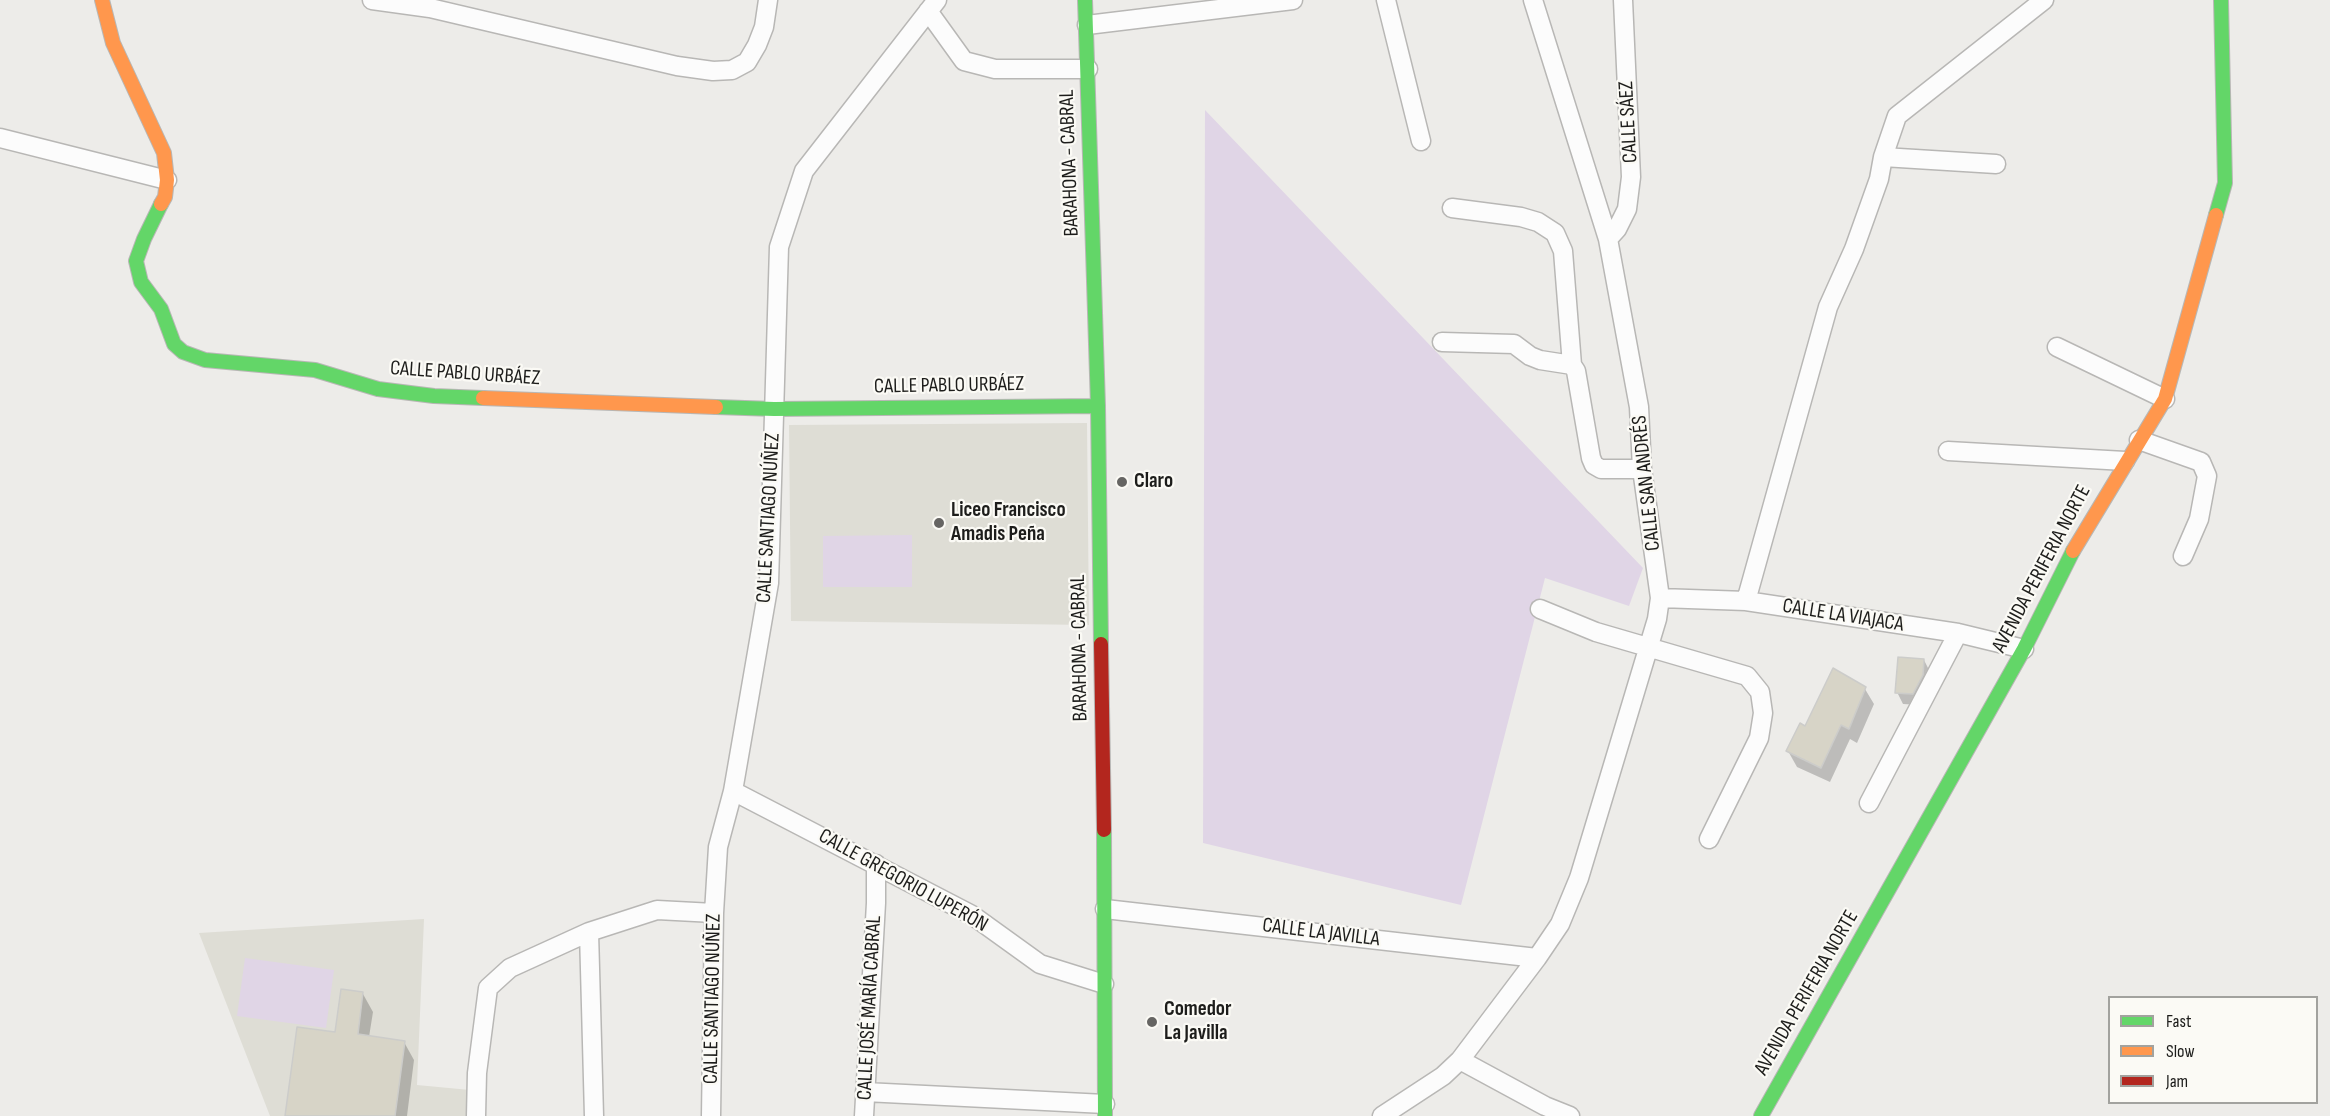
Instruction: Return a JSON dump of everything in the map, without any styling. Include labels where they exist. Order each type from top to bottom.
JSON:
[{"type":"street","name":"CALLE PABLO URBÁEZ","points":[[102,0],[112,43],[164,153],[167,180],[165,197],[136,261],[141,282],[161,309],[174,344],[183,352],[205,360],[315,370],[378,389],[434,396],[774,409],[1098,406]]},
{"type":"street","points":[[372,0],[430,8],[676,66],[713,71],[732,70],[747,62],[764,27],[768,0]]},
{"type":"street","name":"BARAHONA - CABRAL","points":[[1085,0],[1098,406],[1105,909],[1105,1110]]},
{"type":"street","points":[[1087,25],[1293,0]]},
{"type":"street","points":[[1386,0],[1421,141]]},
{"type":"street","name":"CALLE SAN ANDRÉS","points":[[1382,1116],[1443,1076],[1460,1060],[1560,924],[1579,878],[1648,648],[1660,598],[1642,469],[1639,407],[1608,239],[1533,0]]},
{"type":"street","name":"CALLE SÁEZ","points":[[1608,239],[1617,229],[1627,209],[1631,177],[1623,0]]},
{"type":"street","points":[[1746,601],[1828,307],[1854,249],[1879,179],[1883,157],[1897,116],[2044,0]]},
{"type":"street","name":"AVENIDA PERIFERIA NORTE","points":[[1761,1116],[2024,649],[2076,542],[2165,399],[2225,183],[2221,0]]},
{"type":"street","points":[[932,6],[964,62],[995,69],[1088,69]]},
{"type":"street","name":"CALLE SANTIAGO NÚÑEZ","points":[[711,1116],[714,914],[718,847],[733,790],[769,583],[779,247],[804,171],[932,6]]},
{"type":"street","points":[[0,138],[167,180]]},
{"type":"street","points":[[1883,157],[1996,164]]},
{"type":"street","points":[[1452,208],[1484,214],[1521,217],[1538,222],[1555,233],[1563,251],[1572,365],[1576,371],[1594,465],[1601,469],[1642,469]]},
{"type":"street","points":[[1442,342],[1514,344],[1530,356],[1540,360],[1572,365]]},
{"type":"street","points":[[2057,347],[2165,399]]},
{"type":"street","points":[[2139,440],[2201,462],[2207,476],[2199,519],[2183,556]]},
{"type":"street","points":[[1948,451],[2125,461]]},
{"type":"street","name":"CALLE LA VIAJACA","points":[[1660,598],[1746,601],[1958,633],[2024,649]]},
{"type":"street","points":[[1540,609],[1596,632],[1747,676],[1760,692],[1763,712],[1759,738],[1709,838]]},
{"type":"street","points":[[1869,803],[1958,633]]},
{"type":"street","name":"CALLE GREGORIO LUPERÓN","points":[[733,790],[972,915],[1040,964],[1104,984]]},
{"type":"street","name":"CALLE JOSÉ MARÍA CABRAL","points":[[864,1116],[876,903],[876,864]]},
{"type":"street","name":"CALLE LA JAVILLA","points":[[1105,909],[1537,958]]},
{"type":"street","points":[[476,1116],[477,1073],[488,988],[510,968],[590,932],[657,910],[714,914]]},
{"type":"street","points":[[590,932],[594,1116]]},
{"type":"street","points":[[1460,1060],[1545,1106],[1570,1116]]},
{"type":"street","points":[[865,1092],[1105,1110]]},
{"type":"shaded area","points":[[1205,110],[1643,568],[1629,606],[1545,578],[1461,905],[1203,843]]},
{"type":"shaded area","name":"Liceo Francisco Amadis Peña","points":[[1087,423],[1089,625],[791,621],[789,425]]},
{"type":"shaded area","points":[[912,535],[912,587],[823,587],[823,536]]},
{"type":"shaded area","points":[[424,919],[417,1085],[470,1090],[470,1116],[270,1116],[199,933]]},
{"type":"shaded area","points":[[245,958],[334,970],[326,1028],[237,1016]]},
{"type":"building","points":[[1898,657],[1924,659],[1923,675],[1913,694],[1895,693]]},
{"type":"building","points":[[1833,668],[1866,687],[1849,729],[1841,725],[1821,768],[1786,751],[1800,723],[1805,726]]},
{"type":"building","points":[[341,989],[363,992],[358,1034],[405,1041],[395,1116],[285,1116],[297,1027],[335,1032]]},
{"type":"traffic: fast","points":[[1085,0],[1098,406],[1101,644]]},
{"type":"traffic: fast","points":[[2216,215],[2225,183],[2221,0]]},
{"type":"traffic: fast","points":[[161,204],[136,261],[141,282],[161,309],[174,344],[183,352],[205,360],[315,370],[378,389],[434,396],[483,398]]},
{"type":"traffic: fast","points":[[716,407],[774,409],[1098,406]]},
{"type":"traffic: fast","points":[[1761,1116],[2024,649],[2073,551]]},
{"type":"traffic: fast","points":[[1104,830],[1105,1116]]},
{"type":"traffic: slow","points":[[102,0],[113,43],[164,153],[167,180],[165,197],[161,204]]},
{"type":"traffic: slow","points":[[2073,551],[2165,399],[2216,215]]},
{"type":"traffic: slow","points":[[483,398],[716,407]]},
{"type":"traffic: jam","points":[[1101,644],[1104,830]]},
{"type":"place","name":"Claro","points":[[1122,482]]},
{"type":"place","name":"Liceo Francisco Amadis Peña","points":[[939,523]]},
{"type":"place","name":"Comedor La Javilla","points":[[1152,1022]]}]
